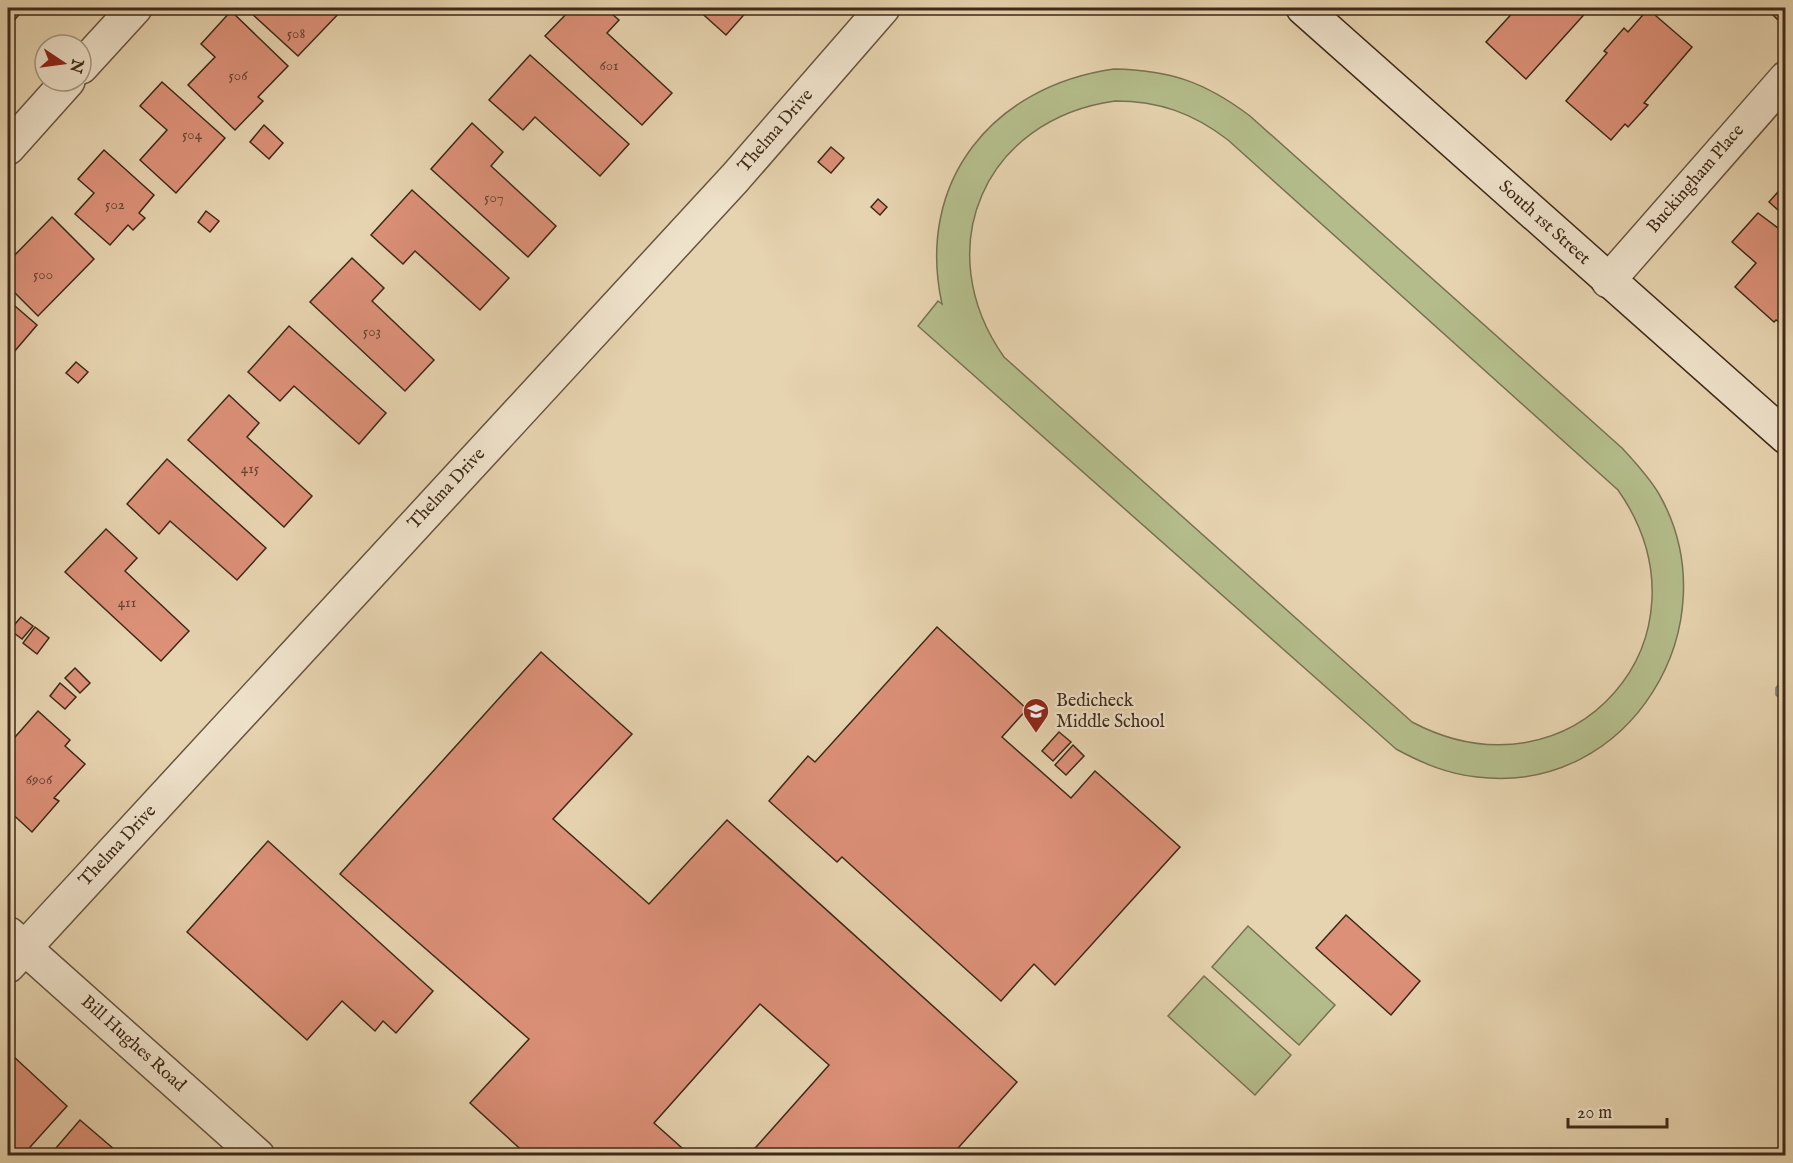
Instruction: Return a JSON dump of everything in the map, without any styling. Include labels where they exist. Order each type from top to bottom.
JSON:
[{"type":"street","points":[[93,54],[135,8]]},
{"type":"street","name":"Thelma Drive","points":[[13,949],[735,178],[883,8]]},
{"type":"street","name":"South 1st Street","points":[[1303,8],[1785,437]]},
{"type":"street","name":"Buckingham Place","points":[[1608,281],[1785,78]]},
{"type":"street","points":[[8,148],[57,93]]},
{"type":"street","name":"Bill Hughes Road","points":[[13,949],[258,1155]]},
{"type":"green space","points":[[1114,69],[1153,72],[1202,86],[1234,104],[1622,448],[1642,470],[1659,494],[1679,544],[1683,596],[1674,646],[1653,691],[1621,730],[1580,759],[1532,776],[1466,776],[1435,767],[1396,749],[918,326],[938,301],[942,304],[937,259],[940,218],[953,180],[972,147],[999,118],[1032,96],[1071,79]],"holes":[[[1115,101],[1175,110],[1202,123],[1228,140],[1618,490],[1645,546],[1652,600],[1641,650],[1614,693],[1575,725],[1527,742],[1471,742],[1412,722],[1004,357],[982,316],[971,274],[971,233],[982,195],[1002,161],[1032,133],[1070,113]]]},
{"type":"green space","points":[[1248,926],[1335,1005],[1299,1045],[1212,967]]},
{"type":"green space","points":[[1204,976],[1291,1055],[1255,1095],[1168,1016]]},
{"type":"water","points":[[1785,675],[1785,703],[1776,695],[1776,688]]},
{"type":"building","points":[[8,8],[25,8],[8,27]]},
{"type":"building","points":[[255,8],[344,8],[298,56],[250,12]]},
{"type":"building","points":[[572,8],[605,8],[619,20],[607,33],[672,93],[642,125],[545,36]]},
{"type":"building","points":[[696,8],[750,8],[726,35]]},
{"type":"building","points":[[1517,8],[1590,8],[1526,79],[1486,42]]},
{"type":"building","points":[[1780,8],[1786,8],[1786,18],[1781,23],[1773,15]]},
{"type":"building","points":[[1648,9],[1692,47],[1644,103],[1648,105],[1628,127],[1625,124],[1611,140],[1566,101],[1607,53],[1604,51],[1624,28],[1628,32]]},
{"type":"building","points":[[231,11],[288,66],[258,97],[263,101],[235,130],[188,85],[215,57],[201,44]]},
{"type":"building","points":[[530,55],[629,144],[600,176],[535,117],[523,130],[489,100]]},
{"type":"building","points":[[162,82],[225,138],[176,193],[140,160],[167,130],[140,106]]},
{"type":"building","points":[[472,123],[503,152],[491,166],[556,226],[528,257],[431,169]]},
{"type":"building","points":[[264,125],[283,143],[269,159],[250,142]]},
{"type":"building","points":[[831,147],[844,158],[831,173],[818,162]]},
{"type":"building","points":[[104,150],[154,195],[139,213],[145,218],[133,230],[128,225],[110,245],[75,214],[94,193],[78,179]]},
{"type":"building","points":[[1786,183],[1786,217],[1769,202]]},
{"type":"building","points":[[412,190],[509,278],[480,310],[415,251],[403,264],[371,235]]},
{"type":"building","points":[[878,199],[887,207],[880,215],[871,207]]},
{"type":"building","points":[[206,211],[219,221],[210,232],[198,222]]},
{"type":"building","points":[[1758,213],[1786,234],[1786,315],[1779,322],[1776,320],[1774,322],[1735,287],[1756,263],[1732,242]]},
{"type":"building","points":[[52,217],[94,259],[38,316],[8,286],[8,262]]},
{"type":"building","points":[[352,258],[384,288],[372,301],[434,360],[405,391],[310,302]]},
{"type":"building","points":[[8,300],[37,325],[8,359]]},
{"type":"building","points":[[289,326],[386,413],[359,444],[294,386],[280,401],[248,372]]},
{"type":"building","points":[[76,362],[88,372],[78,383],[66,373]]},
{"type":"building","points":[[229,395],[259,423],[247,437],[312,496],[284,527],[188,440]]},
{"type":"building","points":[[167,459],[266,548],[237,580],[170,521],[159,534],[127,504]]},
{"type":"building","points":[[106,529],[137,558],[125,571],[189,631],[161,661],[65,572]]},
{"type":"building","points":[[21,617],[33,626],[22,639],[10,630]]},
{"type":"building","points":[[35,627],[49,638],[37,654],[23,643]]},
{"type":"building","points":[[937,627],[1027,709],[1002,737],[1071,798],[1095,771],[1180,847],[1055,985],[1034,964],[1001,1001],[842,857],[837,862],[769,801],[808,756],[815,762]]},
{"type":"building","points":[[541,652],[632,734],[553,819],[649,904],[727,820],[1017,1082],[951,1156],[748,1156],[829,1065],[760,1004],[654,1123],[691,1156],[528,1156],[470,1103],[529,1039],[340,874]]},
{"type":"building","points":[[75,668],[90,683],[80,693],[65,678]]},
{"type":"building","points":[[60,683],[76,697],[65,709],[50,696]]},
{"type":"building","points":[[38,711],[70,740],[65,746],[85,764],[54,798],[59,801],[32,832],[8,810],[8,745]]},
{"type":"building","points":[[1059,732],[1071,742],[1053,761],[1042,751]]},
{"type":"building","points":[[1073,745],[1084,756],[1066,775],[1055,765]]},
{"type":"building","points":[[268,841],[433,991],[396,1033],[383,1021],[375,1031],[342,1001],[307,1040],[187,932]]},
{"type":"building","points":[[1346,915],[1420,981],[1391,1015],[1316,948]]},
{"type":"building","points":[[13,1056],[67,1106],[22,1156],[8,1156],[8,1062]]},
{"type":"building","points":[[80,1120],[122,1156],[50,1155]]},
{"type":"place","name":"Bedicheck Middle School","points":[[1036,734]]}]
